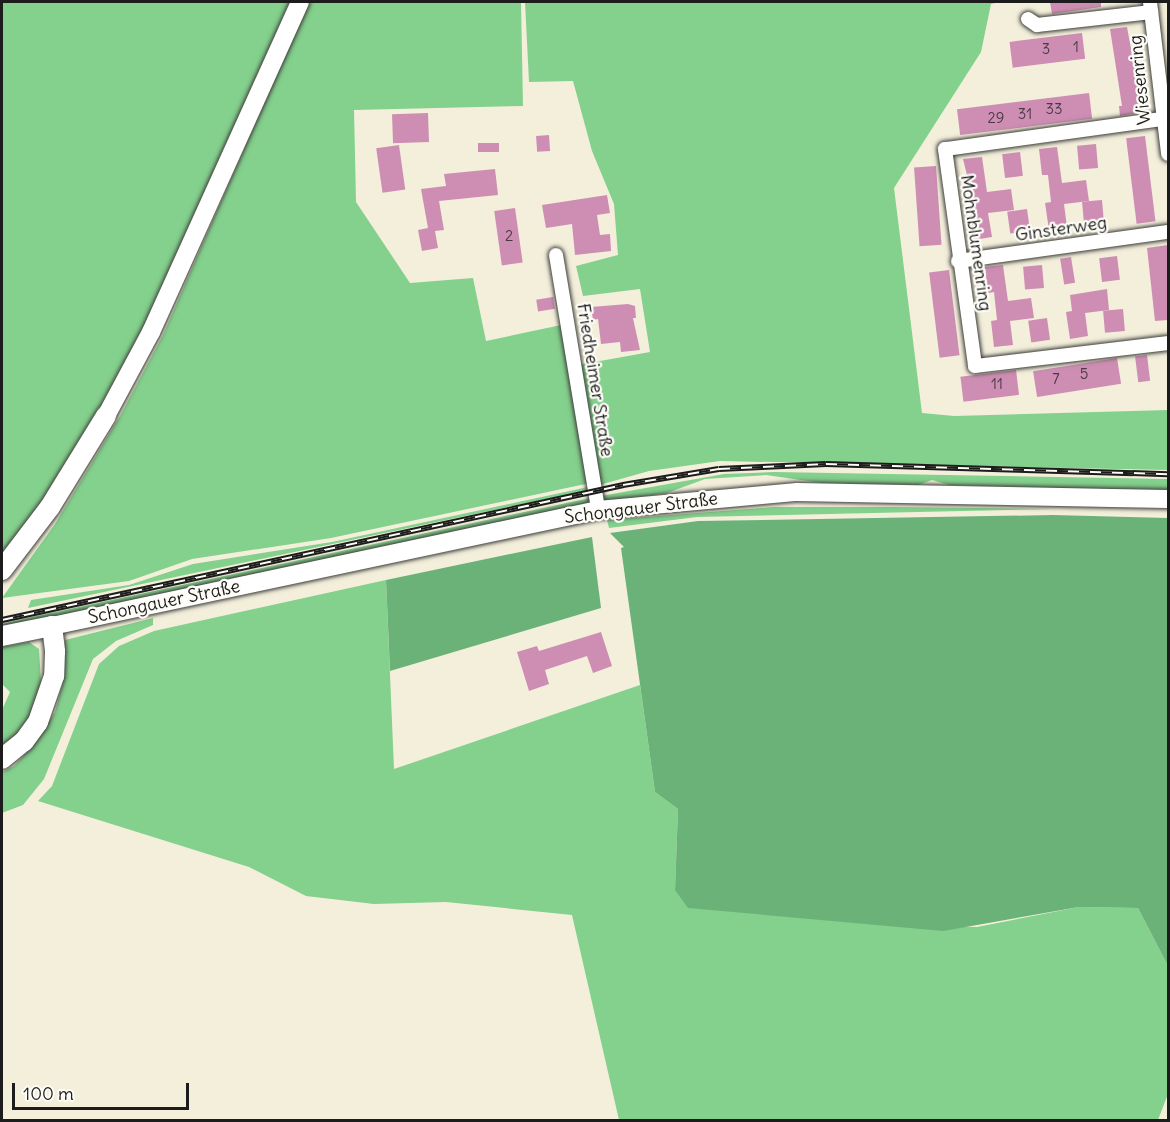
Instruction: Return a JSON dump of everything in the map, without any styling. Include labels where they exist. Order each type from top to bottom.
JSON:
[{"type":"highway","points":[[2,570],[50,507],[106,416]]},
{"type":"highway","points":[[2,636],[51,626],[54,676],[47,704],[24,741],[2,759]]},
{"type":"main road","points":[[106,416],[156,321],[300,2]]},
{"type":"main road","name":"Schongauer Straße","points":[[51,626],[598,510],[797,492],[1168,499]]},
{"type":"street","points":[[1028,19],[1037,25],[1151,7]]},
{"type":"street","name":"Wiesenring","points":[[1151,7],[1162,119],[1168,154]]},
{"type":"street","name":"Mohnblumenring","points":[[1162,119],[945,149],[958,261],[963,272],[975,366],[1168,343]]},
{"type":"street","name":"Ginsterweg","points":[[958,261],[1168,232]]},
{"type":"street","name":"Friedheimer Straße","points":[[556,255],[598,510]]},
{"type":"green space","points":[[2,2],[293,2],[108,408],[2,565]]},
{"type":"green space","points":[[308,2],[521,2],[523,106],[354,110],[356,202],[410,283],[473,278],[486,341],[566,324],[590,483],[331,538],[192,559],[129,581],[2,598],[55,524],[120,416],[163,335]]},
{"type":"green space","points":[[525,2],[1000,2],[991,4],[981,52],[894,188],[922,413],[954,416],[1168,410],[1168,470],[720,461],[649,471],[596,486],[578,365],[650,352],[640,289],[583,296],[576,266],[618,255],[614,204],[592,151],[573,81],[529,82]]},
{"type":"green space","points":[[774,472],[1168,479],[1168,491],[949,485],[932,480],[918,485],[822,483],[766,475],[705,479],[667,493],[614,501],[605,502],[601,496],[724,474]]},
{"type":"green space","points":[[588,487],[589,490],[28,608],[31,600],[129,585],[193,564],[332,542]]},
{"type":"green space","points":[[590,498],[588,503],[2,630],[2,624],[32,617]]},
{"type":"green space","points":[[774,507],[1053,509],[697,517],[609,528],[607,520]]},
{"type":"green space","points":[[1053,515],[1168,518],[1168,966],[1138,908],[1079,907],[943,931],[688,908],[675,890],[678,809],[655,792],[621,548],[624,547],[610,533],[698,521]]},
{"type":"green space","points":[[592,537],[601,608],[390,671],[386,580]]},
{"type":"green space","points":[[386,580],[394,769],[640,685],[655,792],[678,809],[675,890],[796,917],[871,924],[977,927],[1079,907],[1138,908],[1168,966],[1168,1094],[1158,1120],[619,1120],[572,915],[446,902],[374,904],[306,896],[249,867],[38,801],[52,786],[99,664],[119,646],[154,631]]},
{"type":"green space","points":[[153,618],[153,625],[116,641],[93,659],[44,779],[23,805],[2,813],[2,772],[14,766],[37,741],[55,712],[63,682],[65,640]]},
{"type":"green space","points":[[29,642],[39,649],[42,699],[29,724],[2,750],[2,710],[10,692],[2,684],[2,647]]},
{"type":"building","points":[[1050,2],[1101,2],[1101,7],[1052,14]]},
{"type":"building","points":[[1127,27],[1141,103],[1136,104],[1137,113],[1120,116],[1119,106],[1122,106],[1110,29]]},
{"type":"building","points":[[1082,33],[1085,59],[1013,68],[1010,42]]},
{"type":"building","points":[[1089,93],[1092,119],[960,135],[957,109]]},
{"type":"building","points":[[428,113],[429,142],[393,143],[392,114]]},
{"type":"building","points":[[549,135],[550,151],[537,152],[536,136]]},
{"type":"building","points":[[1145,136],[1155,221],[1137,224],[1126,138]]},
{"type":"building","points":[[478,143],[499,143],[499,152],[478,152]]},
{"type":"building","points":[[1096,144],[1098,168],[1079,170],[1077,146]]},
{"type":"building","points":[[399,145],[405,190],[382,193],[376,148]]},
{"type":"building","points":[[1057,147],[1062,183],[1086,180],[1089,201],[1064,204],[1067,227],[1049,230],[1045,203],[1051,202],[1048,175],[1042,175],[1039,149]]},
{"type":"building","points":[[1020,152],[1023,176],[1005,178],[1002,154]]},
{"type":"building","points":[[982,157],[987,192],[1011,189],[1014,210],[988,213],[992,237],[973,240],[970,213],[976,212],[963,159]]},
{"type":"building","points":[[936,166],[942,245],[920,246],[914,168]]},
{"type":"building","points":[[495,169],[498,195],[439,201],[444,230],[435,231],[438,248],[422,251],[418,230],[428,228],[421,189],[446,186],[444,174]]},
{"type":"building","points":[[607,195],[610,213],[597,215],[600,235],[610,234],[611,251],[575,255],[572,224],[546,228],[542,205]]},
{"type":"building","points":[[1102,200],[1104,222],[1084,224],[1082,202]]},
{"type":"building","points":[[515,208],[523,262],[502,265],[494,211]]},
{"type":"building","points":[[1027,209],[1030,231],[1010,234],[1007,212]]},
{"type":"building","points":[[1168,245],[1168,320],[1155,321],[1147,248]]},
{"type":"building","points":[[1117,256],[1120,280],[1102,282],[1099,258]]},
{"type":"building","points":[[1071,257],[1075,283],[1064,284],[1060,259]]},
{"type":"building","points":[[1003,265],[1008,301],[1031,298],[1034,318],[1010,321],[1013,345],[994,347],[991,321],[997,320],[994,292],[988,293],[985,267]]},
{"type":"building","points":[[1042,265],[1044,288],[1025,290],[1023,267]]},
{"type":"building","points":[[949,270],[959,355],[940,358],[929,272]]},
{"type":"building","points":[[1107,289],[1109,310],[1085,313],[1088,336],[1070,339],[1066,312],[1072,311],[1070,295]]},
{"type":"building","points":[[553,297],[555,309],[538,312],[536,300]]},
{"type":"building","points":[[628,304],[635,306],[636,318],[633,318],[640,350],[621,352],[620,342],[601,344],[598,319],[593,320],[591,307]]},
{"type":"building","points":[[1123,309],[1125,331],[1105,333],[1103,311]]},
{"type":"building","points":[[1047,318],[1050,340],[1031,342],[1028,321]]},
{"type":"building","points":[[1147,355],[1150,381],[1138,382],[1135,356]]},
{"type":"building","points":[[1117,358],[1121,384],[1037,397],[1033,371]]},
{"type":"building","points":[[1016,370],[1019,395],[963,402],[960,377]]},
{"type":"building","points":[[601,632],[612,666],[593,673],[587,656],[545,670],[549,684],[529,691],[517,652],[537,646],[539,651]]},
{"type":"railway","points":[[2,620],[623,485],[719,469],[826,464],[1168,474]]}]
